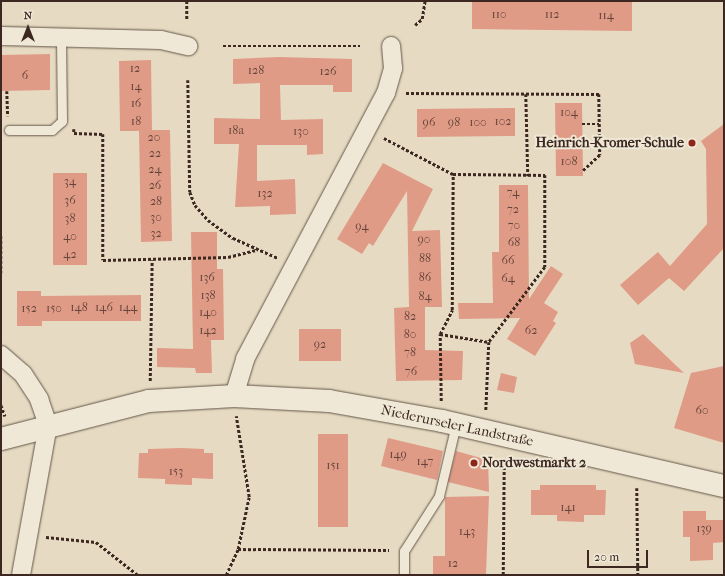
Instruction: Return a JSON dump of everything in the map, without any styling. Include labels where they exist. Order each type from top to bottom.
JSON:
[{"type":"main road","name":"Niederurseler Landstraße","points":[[1,439],[48,425],[149,401],[235,404],[329,401],[456,424],[724,486]]},
{"type":"street","points":[[1,36],[61,39],[161,40],[188,46]]},
{"type":"street","points":[[235,404],[245,359],[386,93],[393,68],[391,46]]},
{"type":"street","points":[[1,355],[23,374],[39,399],[48,425],[21,575]]},
{"type":"lane","points":[[9,130],[52,130],[62,122],[61,39]]},
{"type":"lane","points":[[404,575],[404,551],[439,496],[456,424]]},
{"type":"path","points":[[187,1],[187,20]]},
{"type":"path","points":[[415,25],[422,19],[425,1]]},
{"type":"path","points":[[223,46],[360,46]]},
{"type":"path","points":[[188,80],[190,192],[208,220],[233,238],[282,260]]},
{"type":"path","points":[[399,93],[599,94],[600,155],[583,171]]},
{"type":"path","points":[[526,94],[528,176]]},
{"type":"path","points":[[582,124],[599,124]]},
{"type":"path","points":[[74,125],[74,133],[103,134],[103,260],[228,257],[257,250]]},
{"type":"path","points":[[377,134],[453,174],[544,175],[545,268],[489,342],[486,414]]},
{"type":"path","points":[[583,148],[600,148]]},
{"type":"path","points":[[441,405],[440,334],[452,310],[453,174]]},
{"type":"path","points":[[1,236],[1,273]]},
{"type":"path","points":[[150,385],[152,260]]},
{"type":"path","points":[[440,334],[489,342]]},
{"type":"path","points":[[226,575],[238,549],[249,497],[235,404]]},
{"type":"path","points":[[1,405],[6,416]]},
{"type":"path","points":[[503,575],[504,456]]},
{"type":"path","points":[[637,479],[638,575]]},
{"type":"path","points":[[40,536],[96,542],[138,575]]},
{"type":"path","points":[[238,549],[395,550]]},
{"type":"building","points":[[472,1],[632,1],[632,31],[472,29]]},
{"type":"building","points":[[50,54],[50,90],[1,91],[1,55]]},
{"type":"building","points":[[279,57],[352,59],[352,92],[333,92],[333,85],[280,85],[281,120],[323,119],[323,154],[307,155],[307,145],[257,145],[257,181],[295,179],[296,214],[270,215],[270,206],[235,207],[239,144],[214,144],[214,118],[260,119],[260,83],[233,84],[233,59]]},
{"type":"building","points":[[151,60],[152,130],[170,130],[172,241],[141,242],[139,131],[120,131],[119,61]]},
{"type":"building","points":[[555,103],[582,103],[583,176],[556,176]]},
{"type":"building","points":[[515,108],[515,136],[417,137],[417,109]]},
{"type":"building","points":[[724,124],[724,248],[684,291],[669,278],[638,305],[620,285],[658,252],[670,266],[707,224],[706,149],[701,141]]},
{"type":"building","points":[[383,163],[433,189],[412,231],[440,230],[442,307],[425,307],[425,350],[463,351],[462,380],[396,381],[394,308],[409,307],[407,191],[373,246],[369,243],[362,254],[337,239]]},
{"type":"building","points":[[53,173],[87,173],[87,265],[53,265]]},
{"type":"building","points":[[499,185],[528,185],[529,299],[551,266],[563,274],[544,303],[558,312],[553,321],[556,323],[535,356],[507,339],[520,318],[459,319],[458,303],[493,303],[492,252],[499,252]]},
{"type":"building","points":[[191,232],[217,232],[217,269],[223,269],[224,340],[211,340],[212,373],[196,373],[195,368],[157,367],[157,348],[193,349]]},
{"type":"building","points":[[17,291],[41,291],[41,296],[141,295],[141,321],[42,321],[42,326],[17,326]]},
{"type":"building","points":[[299,329],[341,329],[341,361],[299,361]]},
{"type":"building","points":[[643,334],[684,373],[635,364],[630,343]]},
{"type":"building","points":[[724,366],[724,443],[674,428],[691,373]]},
{"type":"building","points":[[501,373],[517,377],[514,393],[497,390]]},
{"type":"building","points":[[318,434],[348,434],[348,527],[318,527]]},
{"type":"building","points":[[388,438],[443,451],[437,480],[381,466]]},
{"type":"building","points":[[148,449],[204,449],[204,453],[213,453],[213,479],[192,478],[192,485],[165,484],[165,479],[138,478],[139,453],[148,453]]},
{"type":"building","points":[[456,451],[488,460],[489,492],[448,482]]},
{"type":"building","points":[[540,485],[596,485],[596,490],[606,490],[605,515],[584,515],[584,522],[557,521],[557,515],[531,515],[531,490],[540,490]]},
{"type":"building","points":[[489,496],[486,575],[433,575],[433,556],[445,556],[445,497]]},
{"type":"building","points":[[683,511],[706,511],[706,520],[724,520],[724,542],[713,543],[713,560],[690,561],[690,537],[683,537]]},
{"type":"place","name":"Heinrich-Kromer-Schule","points":[[692,143]]},
{"type":"place","name":"Nordwestmarkt 2","points":[[474,463]]}]
